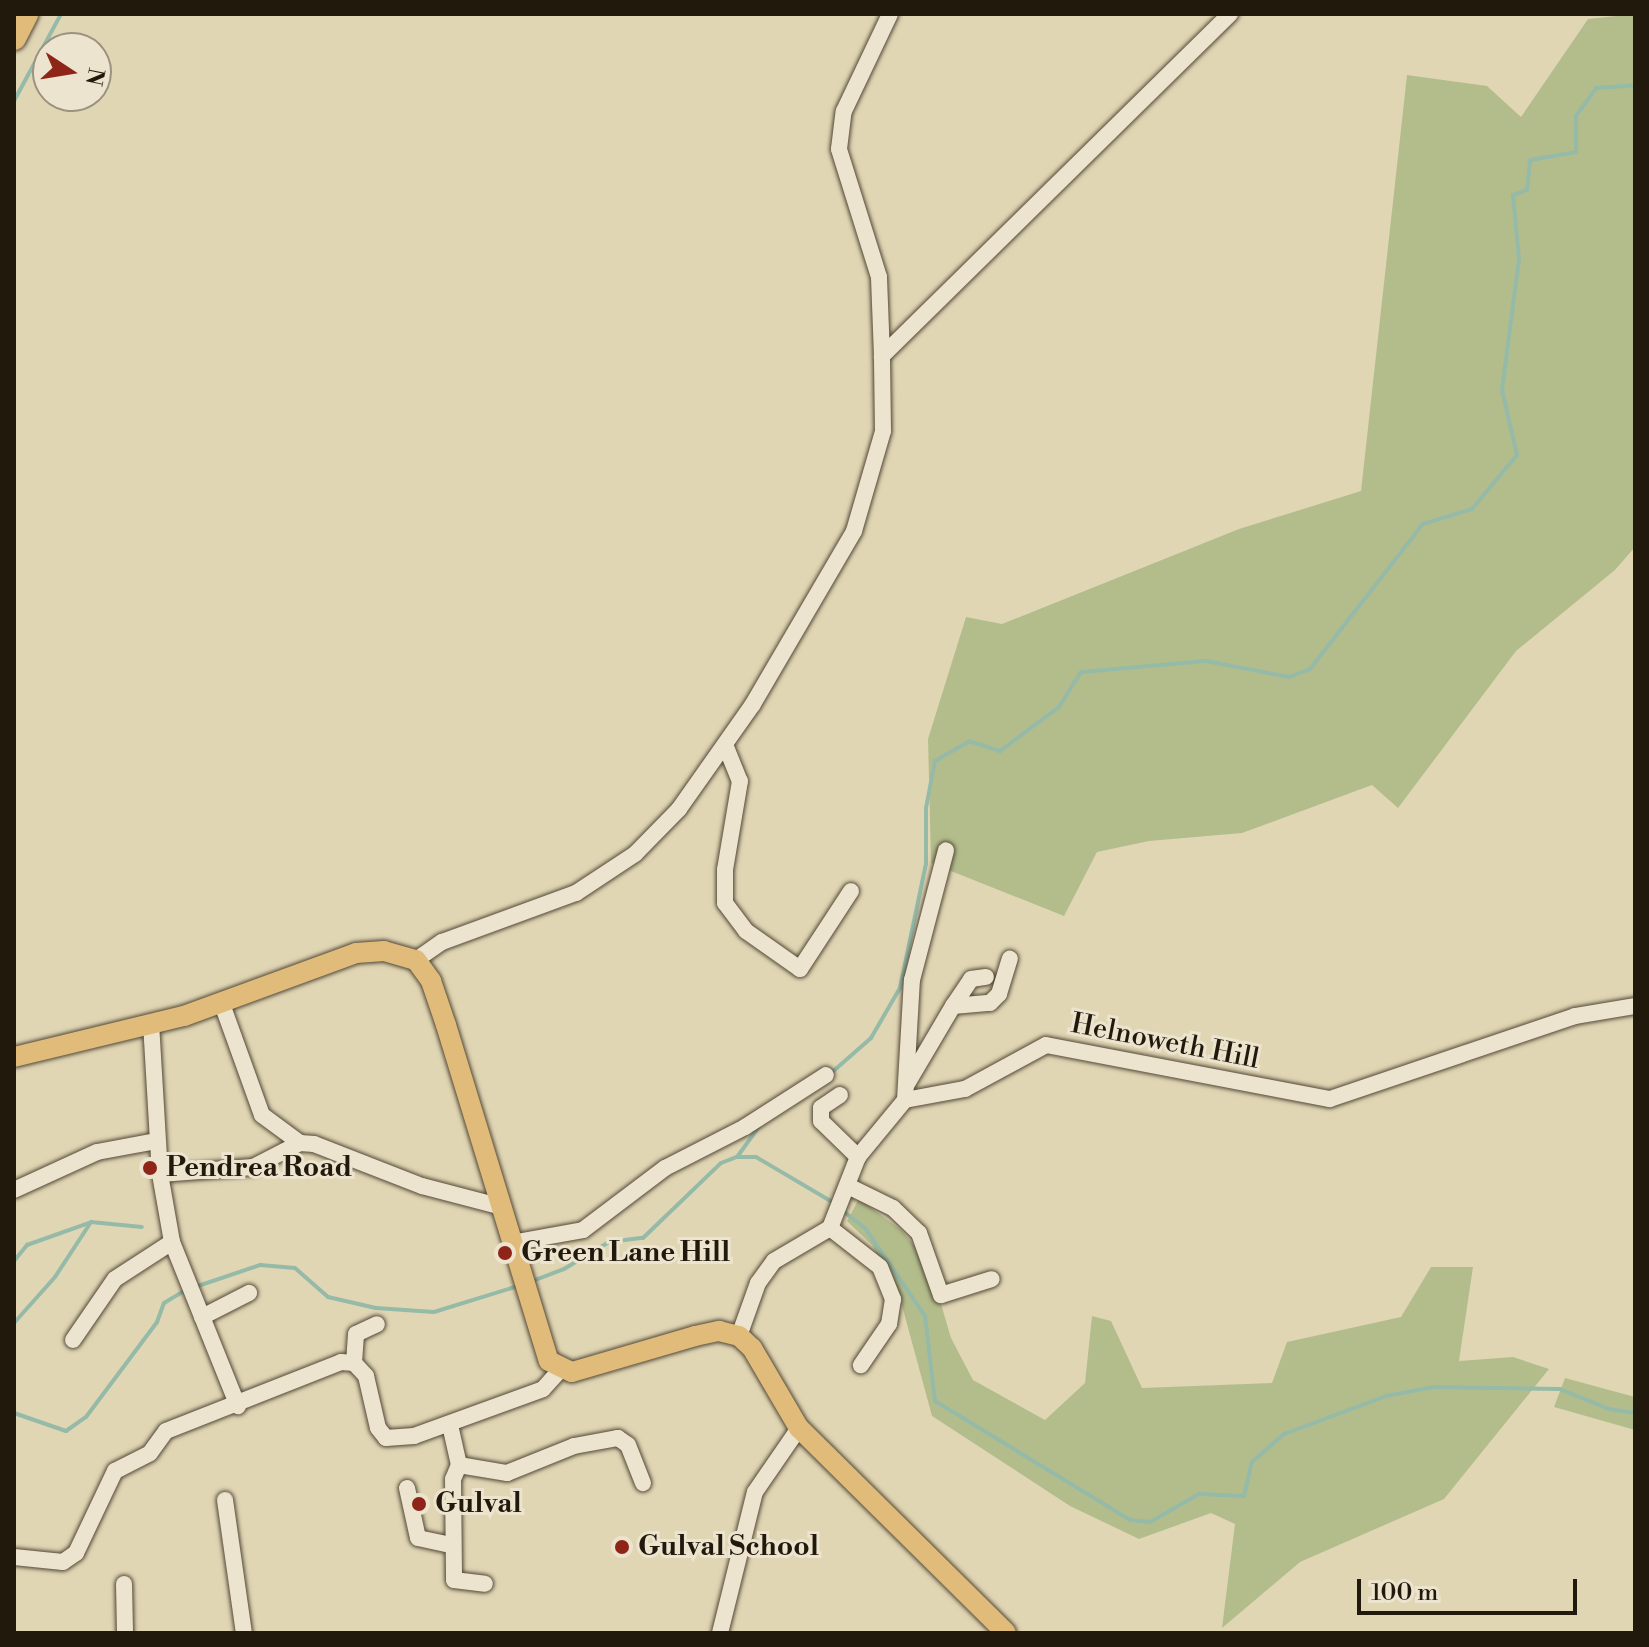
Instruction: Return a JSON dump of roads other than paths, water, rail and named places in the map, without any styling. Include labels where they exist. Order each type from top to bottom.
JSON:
[{"type":"highway","points":[[14,38],[26,14]]},
{"type":"main road","points":[[14,1057],[222,1004],[356,953],[384,951],[416,960],[431,981],[446,1025],[502,1207],[517,1268],[549,1361],[560,1370],[572,1372],[707,1333],[739,1336],[752,1348],[799,1428],[1006,1633]]},
{"type":"street","points":[[416,960],[442,942],[596,881],[635,854],[679,809],[726,747],[854,531],[883,431],[879,277],[839,149],[844,111],[890,14]]},
{"type":"street","points":[[882,356],[1230,14]]},
{"type":"street","points":[[726,747],[740,781],[725,870],[725,903],[746,931],[800,969],[851,891]]},
{"type":"street","points":[[906,1093],[904,1050],[912,980],[946,850]]},
{"type":"street","points":[[953,1006],[990,1003],[999,994],[1010,959]]},
{"type":"street","points":[[739,1336],[758,1283],[774,1261],[832,1225],[858,1157],[906,1093],[971,979],[986,977]]},
{"type":"street","points":[[222,1004],[262,1115],[300,1143],[449,1195],[502,1207]]},
{"type":"street","name":"Helnoweth Hill","points":[[906,1093],[965,1089],[1046,1045],[1330,1099],[1575,1016],[1635,1006]]},
{"type":"street","points":[[151,1023],[160,1174],[172,1242],[238,1406]]},
{"type":"street","points":[[511,1243],[583,1230],[665,1168],[745,1127],[826,1075]]},
{"type":"street","points":[[840,1095],[821,1108],[821,1121],[858,1157]]},
{"type":"street","points":[[14,1190],[97,1152],[157,1141]]},
{"type":"street","points":[[160,1174],[253,1167],[300,1143]]},
{"type":"street","points":[[845,1192],[893,1208],[919,1233],[934,1264],[941,1295],[992,1279]]},
{"type":"street","points":[[832,1225],[880,1267],[893,1299],[889,1324],[861,1365]]},
{"type":"street","points":[[73,1340],[115,1279],[172,1242]]},
{"type":"street","points":[[202,1317],[249,1293]]},
{"type":"street","points":[[354,1363],[356,1334],[377,1324]]},
{"type":"street","points":[[14,1557],[63,1562],[76,1553],[115,1471],[150,1453],[166,1431],[238,1406],[341,1362],[354,1363],[366,1376],[378,1428],[386,1438],[414,1436],[450,1425],[543,1389],[560,1370]]},
{"type":"street","points":[[450,1425],[459,1465],[453,1479],[456,1528],[451,1545],[454,1580],[485,1584]]},
{"type":"street","points":[[720,1633],[755,1492],[799,1428]]},
{"type":"street","points":[[459,1465],[507,1473],[574,1446],[618,1438],[628,1445],[643,1483]]},
{"type":"street","points":[[407,1488],[418,1538],[451,1545]]},
{"type":"street","points":[[225,1500],[244,1633]]},
{"type":"street","points":[[124,1584],[125,1633]]},
{"type":"waterway","points":[[14,101],[61,14]]},
{"type":"waterway","points":[[830,1074],[871,1038],[900,988],[926,864],[926,808],[935,761],[969,741],[1000,751],[1059,707],[1081,672],[1206,661],[1289,677],[1310,669],[1423,524],[1472,509],[1517,455],[1502,390],[1519,259],[1513,195],[1527,190],[1530,160],[1576,152],[1576,116],[1596,88],[1635,85]]},
{"type":"waterway","points":[[737,1157],[759,1127]]},
{"type":"waterway","points":[[530,1282],[564,1269],[609,1242],[643,1238],[721,1163],[737,1157],[756,1157],[834,1203]]},
{"type":"waterway","points":[[843,1211],[865,1228],[925,1316],[935,1401],[1130,1520],[1150,1522],[1199,1494],[1244,1496],[1252,1462],[1284,1434],[1386,1396],[1434,1387],[1560,1389],[1609,1409],[1635,1413]]},
{"type":"waterway","points":[[14,1323],[55,1277],[91,1222],[142,1227]]},
{"type":"waterway","points":[[14,1261],[27,1245],[89,1223]]},
{"type":"waterway","points":[[195,1287],[260,1265],[295,1268],[328,1297],[376,1308],[434,1312],[518,1286]]},
{"type":"waterway","points":[[14,1413],[66,1431],[86,1417],[157,1322],[164,1303],[186,1290]]},
{"type":"place","name":"Pendrea Road","points":[[150,1168]]},
{"type":"place","name":"Green Lane Hill","points":[[505,1253]]},
{"type":"place","name":"Gulval","points":[[419,1504]]},
{"type":"place","name":"Gulval School","points":[[622,1547]]}]
